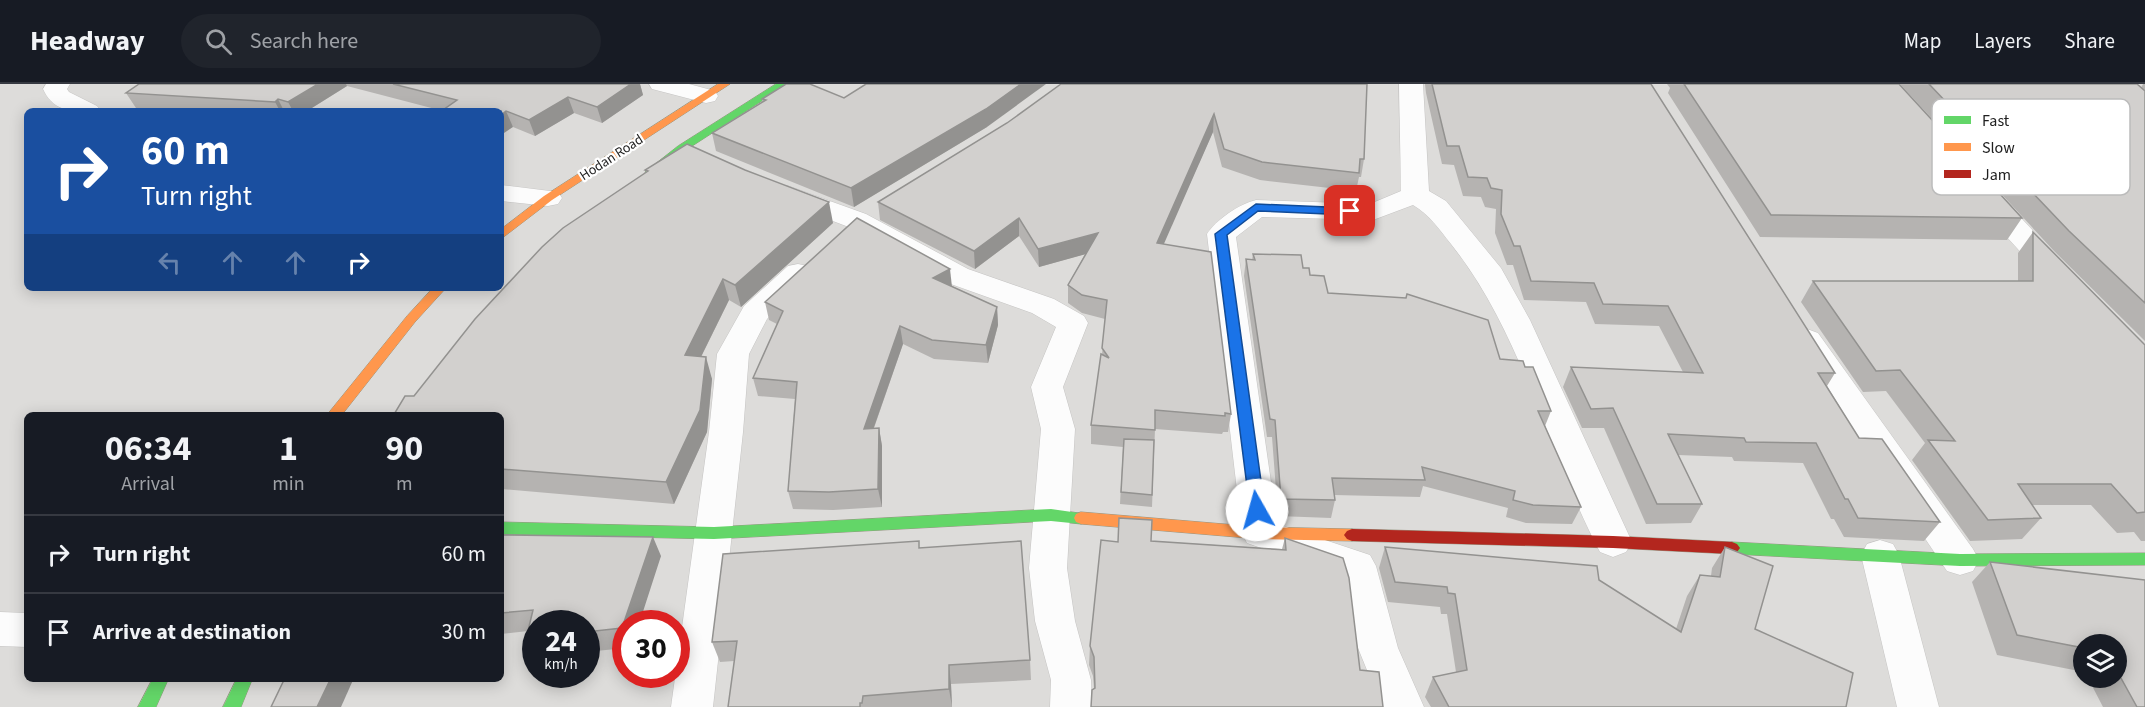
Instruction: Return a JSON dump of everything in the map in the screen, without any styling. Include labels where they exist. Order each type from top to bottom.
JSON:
[{"type":"street","points":[[58,84],[55,89],[59,97],[82,108]]},
{"type":"street","points":[[661,84],[716,90]]},
{"type":"street","name":"Hodan Road","points":[[635,183],[682,148],[783,84]]},
{"type":"street","points":[[1411,84],[1415,195]]},
{"type":"street","name":"Hodan Road","points":[[504,233],[548,198],[716,90]]},
{"type":"street","points":[[682,148],[713,162]]},
{"type":"street","points":[[761,183],[866,214],[958,276],[1043,306],[1073,323],[1047,387],[1058,429],[1048,567],[1055,621],[1071,680],[1071,707]]},
{"type":"street","points":[[504,193],[548,198]]},
{"type":"street","points":[[1260,533],[1221,234],[1256,208],[1373,212],[1415,195]]},
{"type":"street","points":[[1415,195],[1436,207],[1486,268],[1515,320],[1613,542]]},
{"type":"street","points":[[1985,195],[2074,292]]},
{"type":"street","points":[[692,707],[733,354],[754,313],[825,247],[866,214]]},
{"type":"street","points":[[336,412],[411,319],[437,291]]},
{"type":"street","points":[[1792,316],[1815,354],[1868,426],[1960,560]]},
{"type":"street","points":[[504,528],[714,533],[1051,515],[1260,533],[1613,542],[1960,560],[2145,559]]},
{"type":"street","points":[[1260,533],[1356,566],[1378,648],[1403,707]]},
{"type":"street","points":[[1880,555],[1918,707]]},
{"type":"street","points":[[0,629],[24,630]]},
{"type":"street","points":[[147,707],[159,682]]},
{"type":"street","points":[[232,707],[243,682]]},
{"type":"shaded area","points":[[0,84],[2145,84],[2145,707],[0,707]]},
{"type":"building","points":[[139,84],[318,84],[288,102],[278,99],[275,102],[126,93]]},
{"type":"building","points":[[393,84],[631,84],[597,107],[568,97],[529,120],[506,111],[504,113],[504,108],[446,108],[457,100]]},
{"type":"building","points":[[786,84],[810,84],[844,98],[866,84],[1021,84],[986,109],[851,188],[712,133],[766,100],[762,99]]},
{"type":"building","points":[[1061,84],[1367,84],[1364,159],[1360,159],[1359,173],[1262,162],[1224,149],[1214,114],[1157,243],[1211,252],[1231,414],[1225,413],[1225,416],[1155,410],[1155,430],[1091,425],[1101,354],[1109,358],[1102,348],[1107,300],[1082,295],[1068,285],[1098,233],[1038,249],[1019,218],[974,251],[878,202],[1007,123]]},
{"type":"building","points":[[1432,84],[1651,84],[1835,373],[1818,373],[1859,438],[1882,439],[1940,522],[1858,518],[1848,499],[1845,499],[1816,443],[1746,442],[1744,438],[1668,434],[1702,504],[1657,504],[1613,408],[1591,409],[1571,367],[1703,373],[1668,306],[1603,304],[1594,283],[1531,281],[1520,246],[1514,246],[1501,214],[1502,190],[1491,188],[1487,178],[1468,177],[1459,146],[1447,146]]},
{"type":"building","points":[[1684,84],[1899,84],[1932,120],[1932,195],[2001,195],[2022,218],[1771,215]]},
{"type":"building","points":[[1929,84],[2137,84],[2145,91],[2145,303],[2035,195],[2130,195],[2130,99],[1943,99]]},
{"type":"building","points":[[687,144],[745,170],[829,202],[735,285],[723,279],[685,355],[706,357],[700,410],[666,482],[504,469],[504,412],[395,412],[405,396],[414,396],[475,319],[501,291],[504,291],[504,288],[542,247],[563,228],[648,171],[645,170]]},
{"type":"building","points":[[857,218],[950,269],[933,278],[997,307],[986,345],[932,340],[900,326],[864,429],[879,428],[878,489],[829,492],[788,491],[797,382],[753,378],[783,311],[765,302]]},
{"type":"building","points":[[2033,232],[2145,345],[2145,512],[2137,513],[2111,484],[2018,484],[2041,518],[1988,520],[1928,440],[1955,441],[1900,370],[1876,371],[1813,281],[2033,281]]},
{"type":"building","points":[[1253,254],[1301,255],[1303,268],[1309,268],[1310,275],[1324,276],[1328,293],[1406,298],[1407,294],[1488,320],[1500,359],[1523,361],[1525,367],[1533,367],[1551,411],[1538,411],[1581,507],[1533,505],[1513,500],[1515,491],[1422,467],[1425,480],[1332,478],[1335,500],[1281,499],[1275,420],[1270,419],[1246,259],[1255,260]]},
{"type":"building","points":[[1124,439],[1154,440],[1152,495],[1121,492]]},
{"type":"building","points":[[1119,518],[1152,520],[1151,541],[1286,550],[1285,538],[1343,558],[1349,578],[1360,670],[1379,672],[1383,707],[1091,707],[1092,690],[1095,688],[1094,657],[1090,646],[1101,540],[1118,542]]},
{"type":"building","points":[[504,535],[653,537],[628,610],[612,610],[612,629],[600,630],[600,610],[522,610],[504,613]]},
{"type":"building","points":[[919,541],[919,548],[1021,541],[1030,660],[949,665],[949,689],[863,696],[860,707],[728,707],[737,641],[712,642],[723,554]]},
{"type":"building","points":[[1385,547],[1597,566],[1599,580],[1681,632],[1700,575],[1720,577],[1725,547],[1773,566],[1755,629],[1853,673],[1846,707],[1449,707],[1433,677],[1467,670],[1455,594],[1448,593],[1447,587],[1395,582]]},
{"type":"building","points":[[1990,562],[2145,580],[2145,707],[2137,707],[2126,688],[2127,634],[2073,634],[2073,646],[2017,635]]},
{"type":"building","points":[[283,682],[329,682],[317,707],[271,707]]},
{"type":"traffic: fast","points":[[650,172],[682,148],[783,84]]},
{"type":"traffic: fast","points":[[504,528],[714,533],[1051,515],[1081,518]]},
{"type":"traffic: fast","points":[[1732,548],[1960,560],[2145,559]]},
{"type":"traffic: fast","points":[[147,707],[159,682]]},
{"type":"traffic: fast","points":[[232,707],[243,682]]},
{"type":"traffic: slow","points":[[504,233],[548,198],[725,84]]},
{"type":"traffic: slow","points":[[336,412],[411,319],[437,291]]},
{"type":"traffic: slow","points":[[1081,518],[1260,533],[1352,535]]},
{"type":"traffic: jam","points":[[1352,535],[1613,542],[1732,548]]},
{"type":"route","points":[[1257,510],[1221,234],[1256,208],[1350,211]]}]
